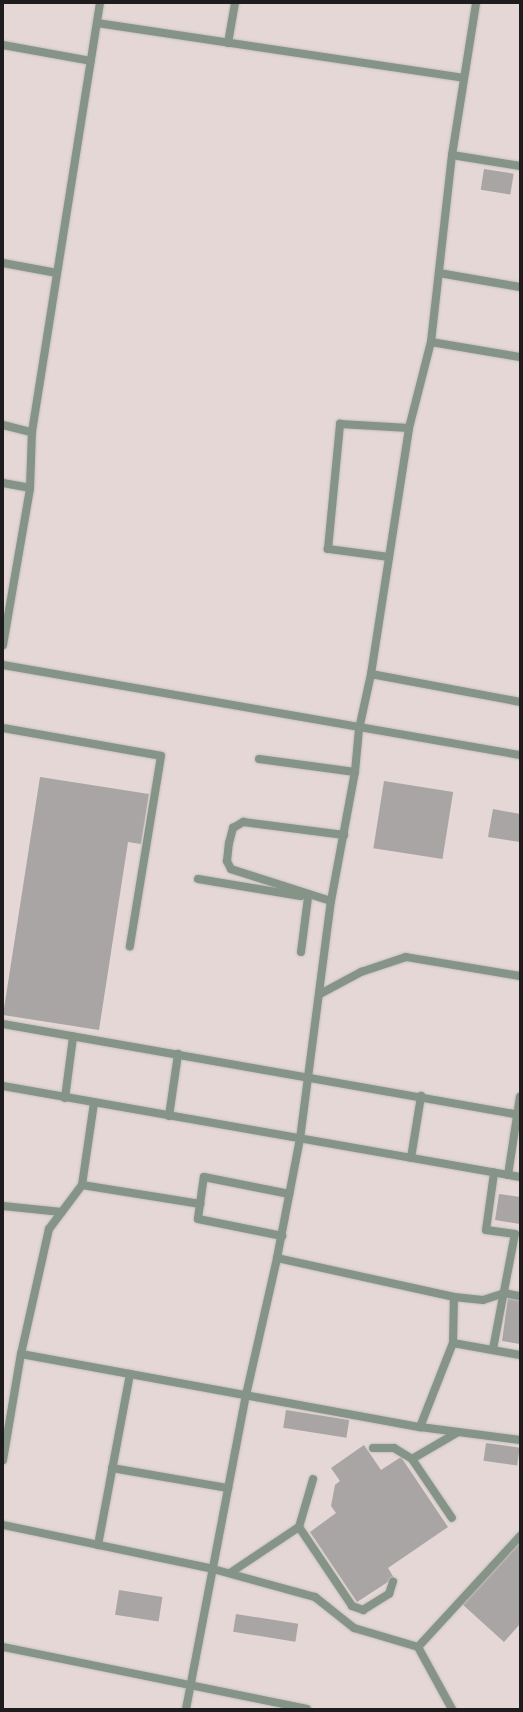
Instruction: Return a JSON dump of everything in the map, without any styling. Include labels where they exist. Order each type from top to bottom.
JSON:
[{"type":"lane","points":[[3,646],[5,616],[30,488],[32,432],[100,3]]},
{"type":"lane","points":[[228,43],[235,3]]},
{"type":"lane","points":[[186,1709],[246,1395],[282,1236],[300,1138],[332,901],[355,772],[359,729],[371,674],[409,428],[431,342],[452,155],[476,3]]},
{"type":"lane","points":[[97,23],[464,78]]},
{"type":"lane","points":[[3,45],[91,61]]},
{"type":"lane","points":[[452,155],[520,166]]},
{"type":"lane","points":[[3,263],[57,273]]},
{"type":"lane","points":[[439,273],[520,287]]},
{"type":"lane","points":[[431,342],[520,357]]},
{"type":"lane","points":[[389,557],[328,549],[340,424],[409,428]]},
{"type":"lane","points":[[3,426],[32,432]]},
{"type":"lane","points":[[3,483],[30,488]]},
{"type":"lane","points":[[3,665],[359,729],[520,755]]},
{"type":"lane","points":[[371,674],[520,702]]},
{"type":"lane","points":[[3,728],[161,756],[130,946]]},
{"type":"lane","points":[[259,759],[355,772]]},
{"type":"lane","points":[[332,901],[231,870],[227,862],[229,843],[233,828],[244,822],[344,835]]},
{"type":"lane","points":[[198,879],[332,901]]},
{"type":"lane","points":[[302,952],[308,897]]},
{"type":"lane","points":[[320,994],[362,972],[406,957],[520,976]]},
{"type":"lane","points":[[3,1024],[178,1054],[307,1079],[421,1096],[519,1114]]},
{"type":"lane","points":[[65,1098],[73,1037]]},
{"type":"lane","points":[[169,1116],[178,1054]]},
{"type":"lane","points":[[3,1086],[520,1178]]},
{"type":"lane","points":[[412,1158],[421,1096]]},
{"type":"lane","points":[[508,1175],[519,1114],[520,1097]]},
{"type":"lane","points":[[3,1460],[21,1354],[49,1229],[82,1185],[94,1103]]},
{"type":"lane","points":[[493,1349],[515,1234],[486,1230],[494,1173]]},
{"type":"lane","points":[[282,1236],[198,1218],[204,1177],[289,1194]]},
{"type":"lane","points":[[82,1185],[200,1204]]},
{"type":"lane","points":[[3,1206],[62,1212]]},
{"type":"lane","points":[[277,1258],[454,1297],[482,1300],[504,1293],[520,1296]]},
{"type":"lane","points":[[420,1427],[452,1343],[454,1297]]},
{"type":"lane","points":[[452,1343],[493,1349],[520,1355]]},
{"type":"lane","points":[[21,1354],[420,1427],[520,1440]]},
{"type":"lane","points":[[98,1545],[130,1374]]},
{"type":"lane","points":[[412,1459],[458,1432]]},
{"type":"lane","points":[[374,1448],[394,1448],[412,1459],[452,1518]]},
{"type":"lane","points":[[112,1468],[228,1488]]},
{"type":"lane","points":[[230,1573],[299,1527],[313,1479]]},
{"type":"lane","points":[[3,1525],[213,1569],[315,1597],[354,1628],[418,1647],[452,1709]]},
{"type":"lane","points":[[299,1527],[352,1606],[364,1610],[389,1594],[393,1582]]},
{"type":"lane","points":[[418,1647],[520,1536]]},
{"type":"lane","points":[[3,1647],[307,1709]]},
{"type":"shaded area","points":[[3,3],[520,3],[520,1709],[3,1709]]},
{"type":"building","points":[[484,169],[514,174],[510,194],[481,190]]},
{"type":"building","points":[[40,777],[149,794],[141,844],[128,842],[99,1030],[3,1015]]},
{"type":"building","points":[[384,781],[453,792],[443,859],[373,848]]},
{"type":"building","points":[[493,809],[520,814],[520,842],[488,837]]},
{"type":"building","points":[[499,1194],[520,1197],[520,1224],[495,1220]]},
{"type":"building","points":[[508,1297],[520,1299],[520,1344],[502,1341]]},
{"type":"building","points":[[286,1410],[349,1420],[346,1438],[283,1428]]},
{"type":"building","points":[[486,1443],[520,1448],[517,1466],[483,1461]]},
{"type":"building","points":[[364,1445],[381,1470],[401,1457],[448,1527],[388,1568],[394,1578],[357,1602],[310,1532],[336,1513],[331,1506],[335,1485],[340,1481],[331,1468]]},
{"type":"building","points":[[520,1539],[520,1624],[504,1642],[462,1604]]},
{"type":"building","points":[[119,1590],[162,1597],[159,1622],[115,1615]]},
{"type":"building","points":[[236,1614],[298,1624],[295,1642],[233,1632]]}]
